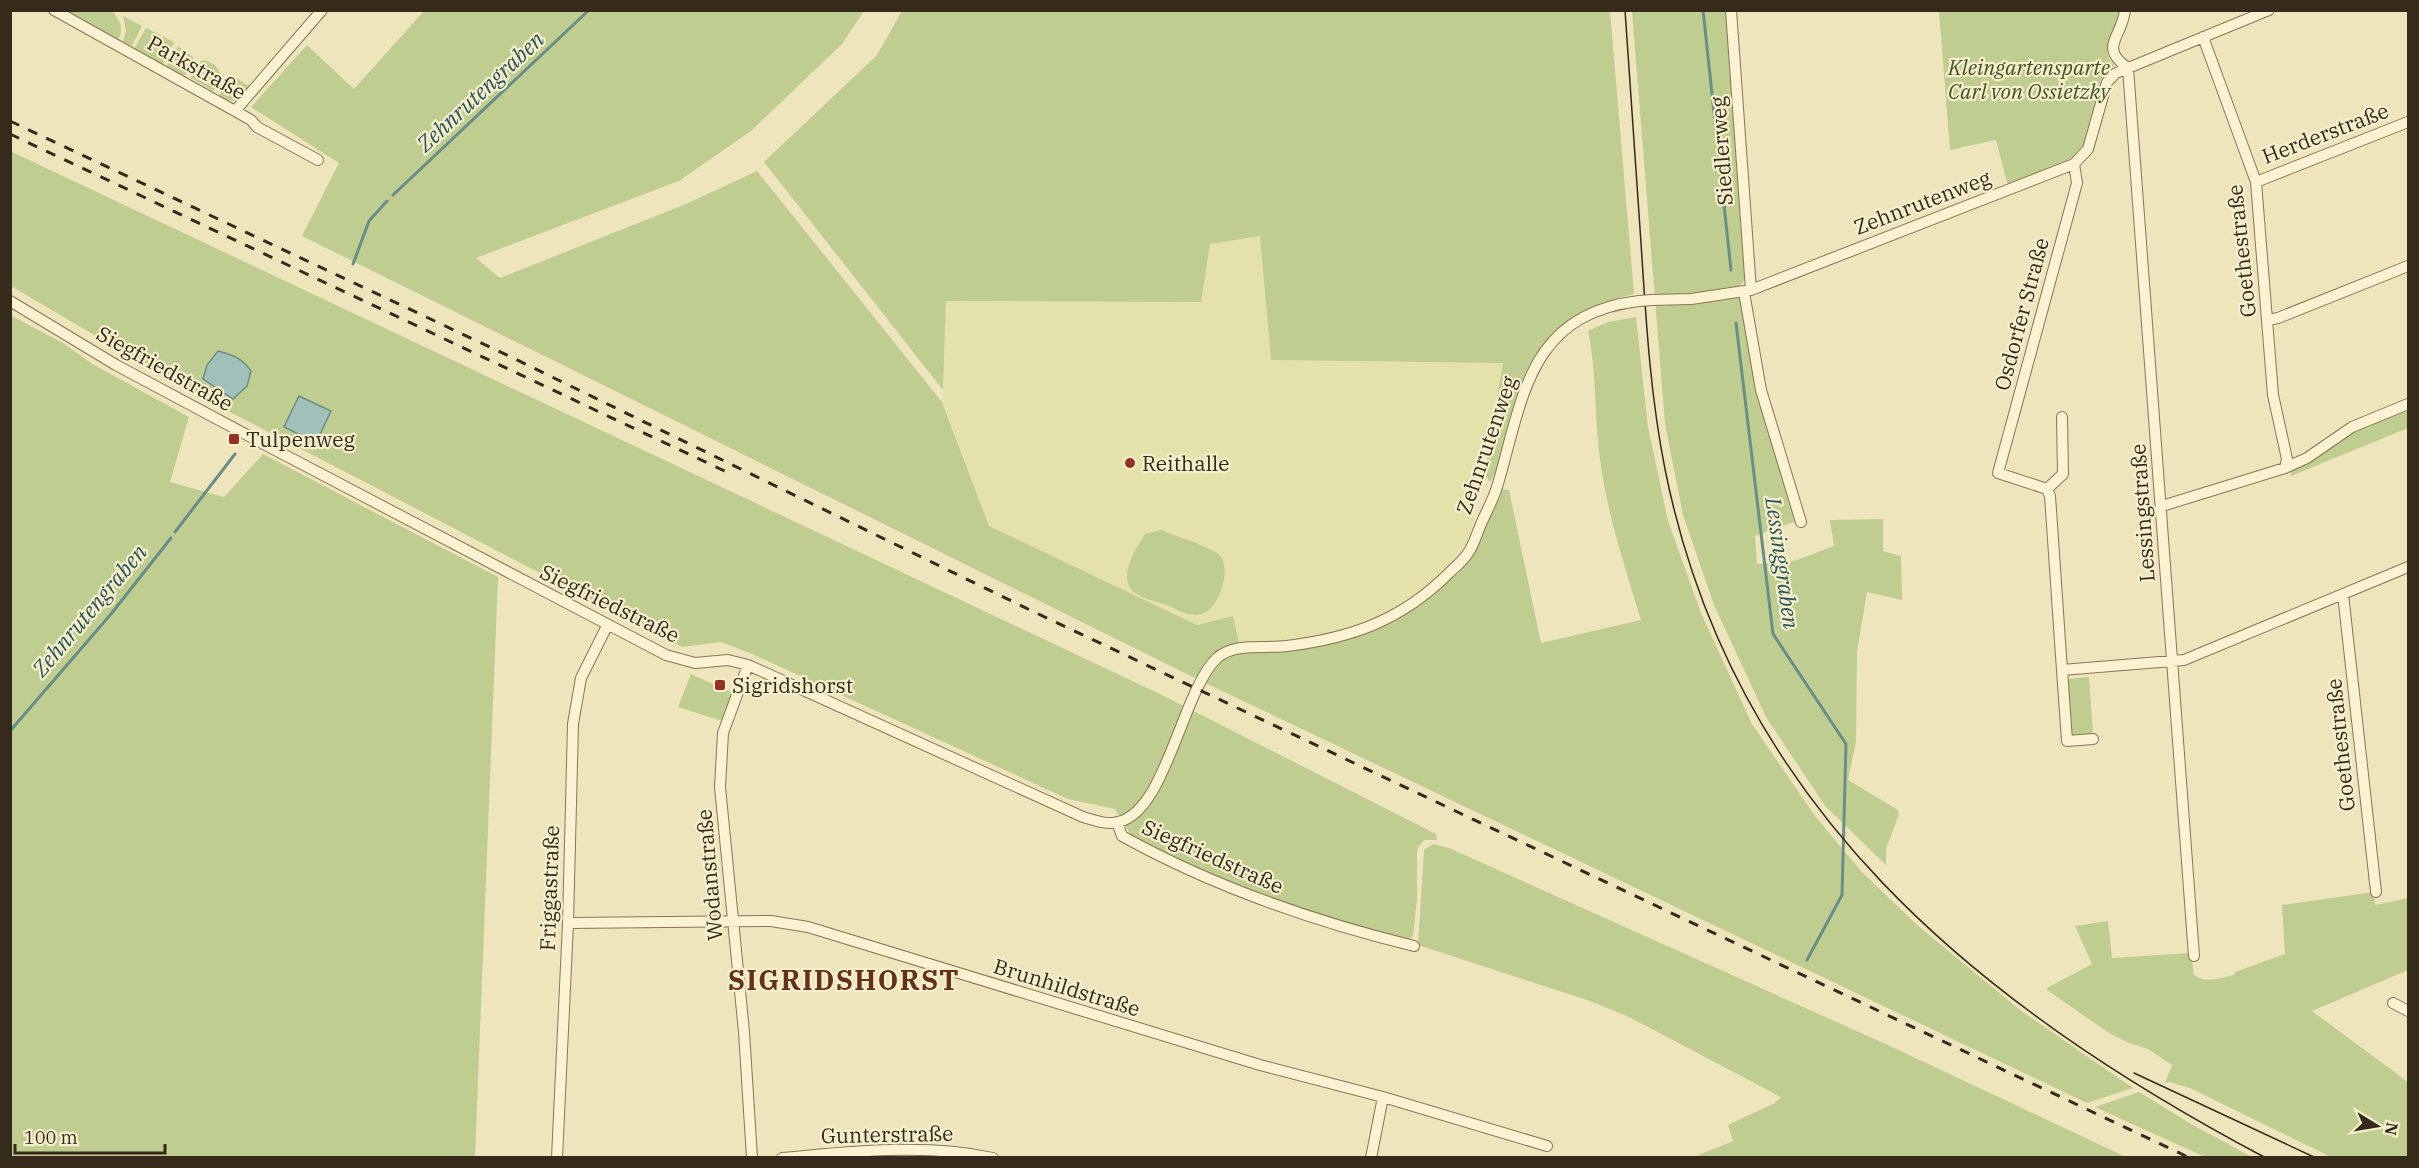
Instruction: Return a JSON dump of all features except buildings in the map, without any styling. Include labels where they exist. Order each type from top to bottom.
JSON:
[{"type":"street","name":"Parkstraße","points":[[54,10],[318,160]]},
{"type":"street","points":[[235,111],[322,10]]},
{"type":"street","name":"Siedlerweg","points":[[1731,10],[1748,291],[1761,390],[1801,522]]},
{"type":"street","points":[[2125,10],[2113,47],[2113,55],[2128,68]]},
{"type":"street","points":[[2074,164],[2088,149],[2106,82],[2116,73],[2269,10]]},
{"type":"street","name":"Goethestraße","points":[[2203,37],[2256,182],[2273,395],[2288,459],[2285,468]]},
{"type":"street","name":"Lessingstraße","points":[[2128,68],[2194,956]]},
{"type":"street","name":"Herderstraße","points":[[2256,182],[2409,122]]},
{"type":"street","name":"Zehnrutenweg","points":[[1117,822],[1136,813],[1147,800],[1201,681],[1219,657],[1240,648],[1285,647],[1339,638],[1388,620],[1431,591],[1468,553],[1497,489],[1522,393],[1540,359],[1567,330],[1581,320],[1614,305],[1652,300],[1691,299],[1748,291],[2074,164]]},
{"type":"street","name":"Osdorfer Straße","points":[[2048,489],[1998,473],[2076,183],[2074,164]]},
{"type":"street","points":[[2268,320],[2409,266]]},
{"type":"street","name":"Siegfriedstraße","points":[[10,301],[116,365],[607,626],[666,655],[695,663],[728,660],[748,665],[1083,817],[1100,822],[1117,822],[1122,836],[1247,896],[1341,928],[1414,946]]},
{"type":"street","points":[[2162,506],[2285,468],[2307,458],[2352,427],[2409,404]]},
{"type":"street","points":[[2062,417],[2063,474],[2048,489],[2053,525],[2067,741],[2093,739]]},
{"type":"street","points":[[2062,670],[2184,660],[2409,567]]},
{"type":"street","name":"Goethestraße","points":[[2343,594],[2376,892]]},
{"type":"street","name":"Friggastraße","points":[[557,1158],[568,923],[573,724],[581,678],[607,626]]},
{"type":"street","name":"Wodanstraße","points":[[748,665],[723,733],[720,787],[744,1032],[752,1158]]},
{"type":"street","name":"Brunhildstraße","points":[[568,923],[771,921],[808,927],[1260,1065],[1383,1097],[1547,1146]]},
{"type":"street","points":[[2393,1003],[2409,1011]]},
{"type":"street","points":[[1371,1158],[1383,1097]]},
{"type":"street","name":"Gunterstraße","points":[[782,1158],[892,1149],[993,1158]]},
{"type":"shaded area","points":[[1261,236],[1271,360],[1504,363],[1480,474],[1468,553],[1431,591],[1339,638],[1240,648],[1233,616],[1197,625],[989,526],[943,402],[946,301],[1201,302],[1210,244]]},
{"type":"green space","points":[[61,11],[112,11],[121,26],[119,38],[116,42]]},
{"type":"green space","points":[[424,11],[864,11],[842,44],[751,131],[679,181],[476,258],[500,278],[686,204],[757,171],[942,402],[989,526],[1197,625],[1233,616],[1240,648],[1285,647],[1388,620],[1468,553],[1497,489],[1509,490],[1541,643],[1641,620],[1617,540],[1603,480],[1588,331],[1608,322],[1636,317],[1648,427],[1668,521],[1701,613],[1752,724],[1815,816],[1862,872],[1917,925],[2020,1010],[2133,1088],[2087,1103],[1201,681],[302,236],[339,163],[251,107],[307,45],[354,89]]},
{"type":"green space","points":[[902,11],[1610,11],[1634,294],[1600,305],[1573,319],[1552,337],[1536,358],[1523,382],[1496,471],[1490,482],[1484,473],[1503,363],[1271,360],[1260,236],[1210,244],[1201,302],[946,301],[943,390],[764,162],[877,55]]},
{"type":"green space","points":[[1632,11],[1727,11],[1746,279],[1739,286],[1758,392],[1797,521],[1755,536],[1757,564],[1794,561],[1834,546],[1830,520],[1883,519],[1883,551],[1901,556],[1902,600],[1867,592],[1857,652],[1856,742],[1848,780],[1898,810],[1899,814],[1886,849],[1886,865],[1826,807],[1766,717],[1714,605],[1683,515],[1665,424]]},
{"type":"green space","name":"Kleingartensparte Carl von Ossietzky","points":[[1939,11],[2120,11],[2107,52],[2114,65],[2101,79],[2083,146],[2070,160],[2008,186],[1996,140],[1950,150]]},
{"type":"green space","points":[[123,16],[142,26],[132,46],[123,42],[126,31]]},
{"type":"green space","points":[[146,28],[174,42],[163,65],[134,49]]},
{"type":"green space","points":[[178,46],[193,57],[194,63],[185,75],[178,75],[166,67]]},
{"type":"green space","points":[[205,60],[215,65],[221,74],[213,91],[191,78],[201,61]]},
{"type":"green space","points":[[230,74],[250,87],[235,101],[221,99],[219,96]]},
{"type":"green space","points":[[10,151],[1164,696],[1436,834],[1437,840],[1424,840],[1418,847],[1417,900],[1413,936],[1406,941],[1248,893],[1131,835],[1115,809],[1068,799],[752,654],[721,642],[682,647],[184,388],[11,286]]},
{"type":"green space","points":[[10,315],[63,343],[94,365],[189,417],[170,482],[224,497],[263,454],[498,577],[475,1157],[11,1157]]},
{"type":"green space","points":[[2408,408],[2408,428],[2291,476],[2291,470],[2354,431]]},
{"type":"green space","points":[[1161,530],[1211,550],[1222,559],[1225,575],[1220,594],[1210,609],[1204,613],[1195,615],[1182,612],[1138,595],[1130,586],[1127,571],[1137,547],[1145,534]]},
{"type":"green space","points":[[691,674],[733,693],[722,721],[678,707]]},
{"type":"green space","points":[[2089,677],[2093,734],[2071,735],[2067,679]]},
{"type":"green space","points":[[1433,844],[1449,848],[1890,1046],[2126,1157],[1694,1157],[1733,1141],[1728,1125],[1775,1103],[1781,1097],[1629,1017],[1590,1001],[1418,945],[1424,850]]},
{"type":"green space","points":[[2374,892],[2375,905],[2408,898],[2408,970],[2312,1011],[2408,1082],[2408,1157],[2331,1157],[2190,1088],[2165,1083],[2172,1065],[2148,1049],[2109,1033],[2047,990],[2092,964],[2075,926],[2108,921],[2112,958],[2191,953],[2194,975],[2214,980],[2234,975],[2235,972],[2285,954],[2282,905]]},
{"type":"green space","points":[[2139,1092],[2191,1124],[2252,1157],[2205,1157],[2095,1107]]},
{"type":"water","points":[[218,351],[237,358],[251,371],[247,386],[233,399],[203,379],[207,365]]},
{"type":"water","points":[[299,396],[331,411],[316,443],[284,427]]},
{"type":"waterway","name":"Zehnrutengraben","points":[[393,195],[589,10]]},
{"type":"waterway","name":"Lessinggraben","points":[[1703,10],[1731,270]]},
{"type":"waterway","name":"Zehnrutengraben","points":[[353,264],[369,221],[387,201]]},
{"type":"waterway","name":"Lessinggraben","points":[[1736,323],[1773,634],[1846,744],[1842,895],[1807,960]]},
{"type":"waterway","name":"Zehnrutengraben","points":[[175,532],[235,454]]},
{"type":"waterway","name":"Zehnrutengraben","points":[[10,731],[111,614],[171,538]]},
{"type":"tram line","points":[[1625,10],[1647,328],[1660,441],[1665,469],[1698,589],[1746,697],[1808,794],[1882,882],[1966,961],[2059,1033],[2160,1098],[2266,1158]]},
{"type":"tram line","points":[[2134,1073],[2316,1158]]},
{"type":"railway","points":[[10,121],[509,356],[1030,610],[2190,1158]]},
{"type":"railway","points":[[10,134],[733,475]]},
{"type":"place","name":"Tulpenweg","points":[[234,439]]},
{"type":"place","name":"Reithalle","points":[[1130,463]]},
{"type":"place","name":"Sigridshorst","points":[[720,685]]},
{"type":"district","name":"SIGRIDSHORST","points":[[844,979]]}]
